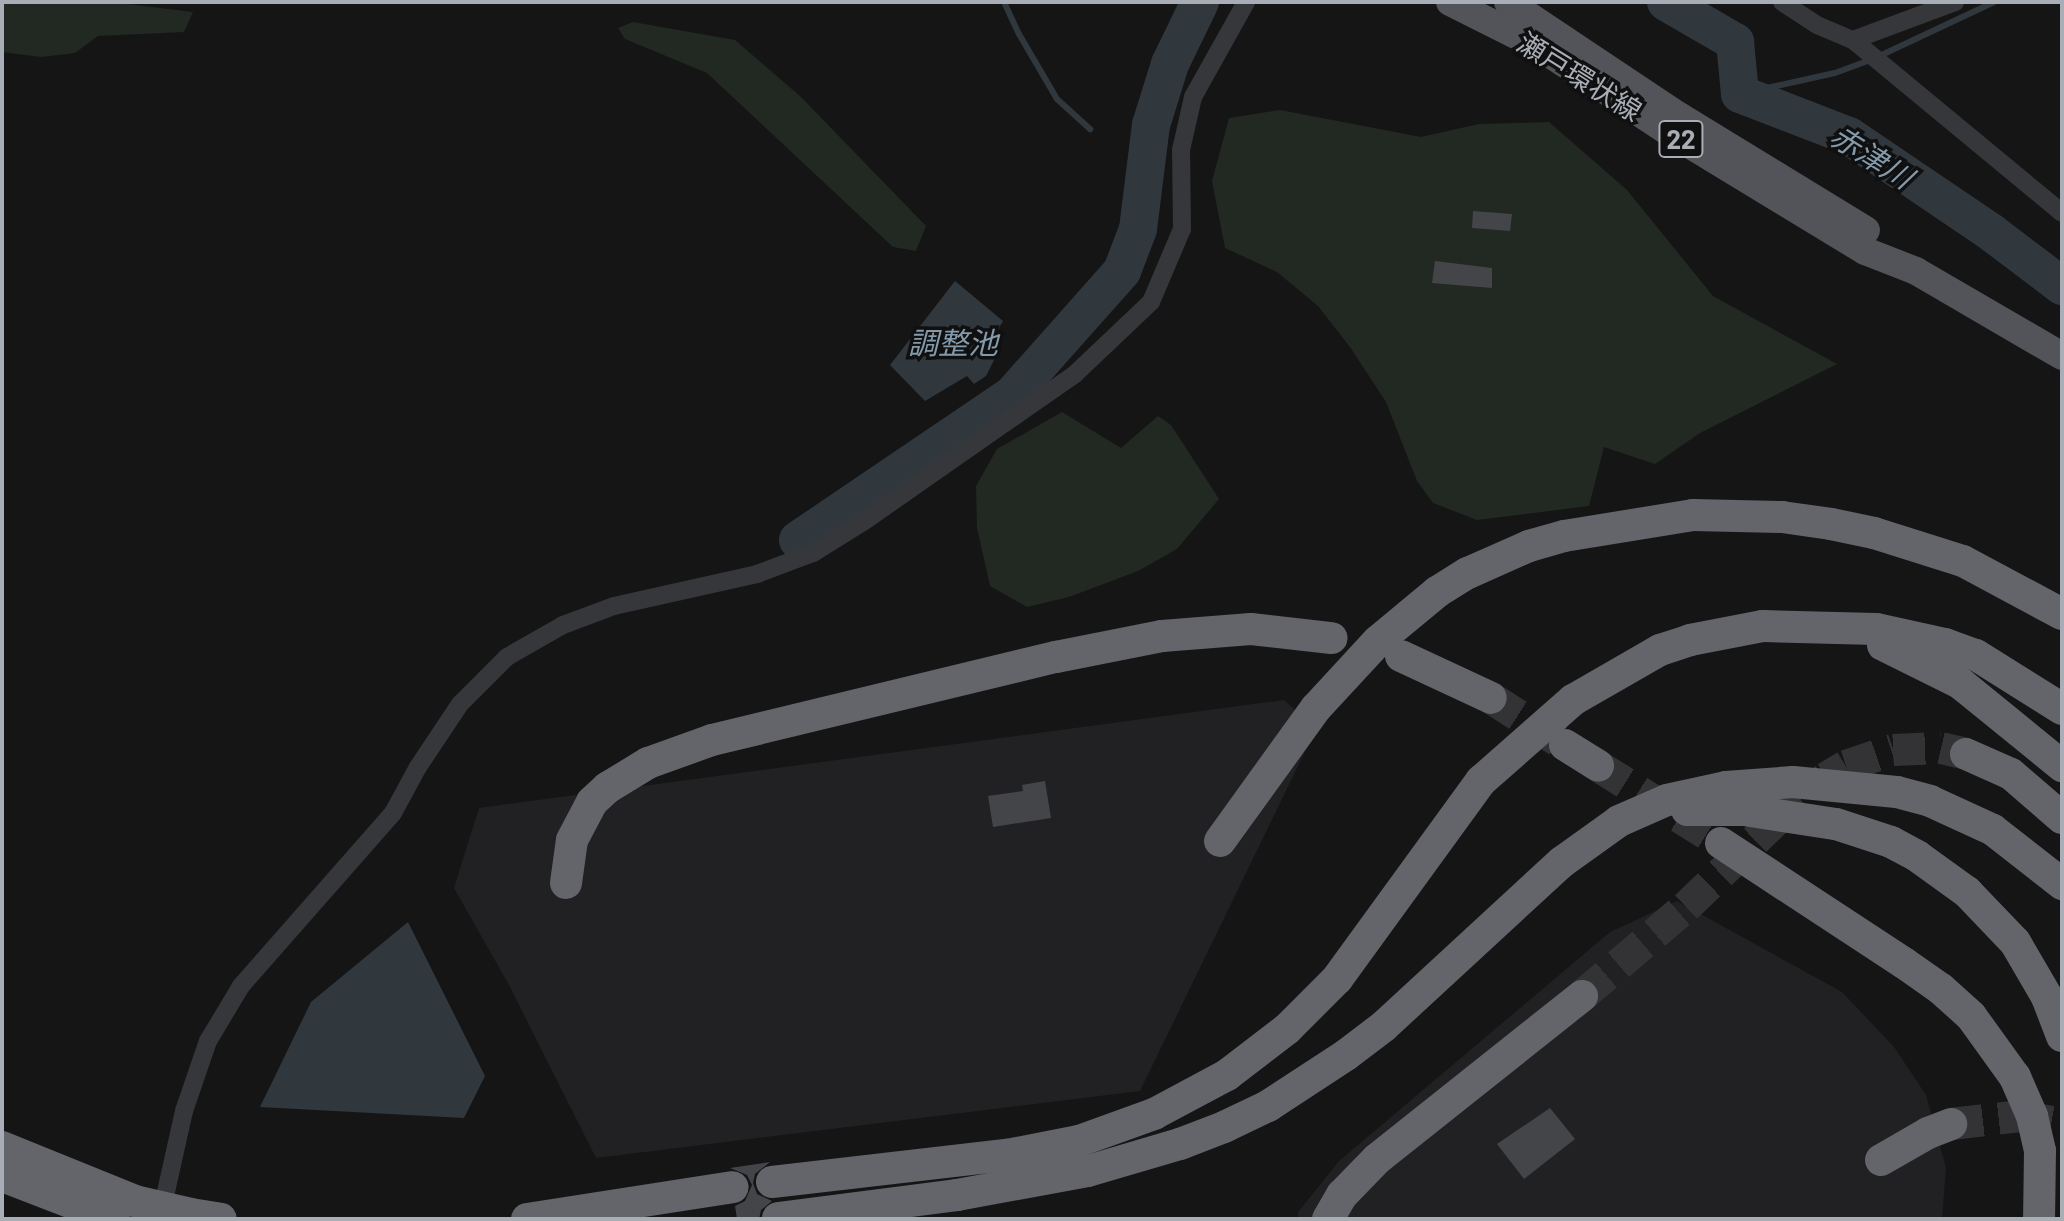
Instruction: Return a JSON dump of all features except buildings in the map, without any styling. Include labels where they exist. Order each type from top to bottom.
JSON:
[{"type":"highway","points":[[1220,841],[1316,708],[1409,614],[1468,573],[1529,546],[1564,536],[1693,515],[1736,514],[1831,524],[1874,533],[1963,561],[2062,614]]},
{"type":"highway","points":[[1798,625],[1867,639],[1926,663],[1998,712],[2062,766]]},
{"type":"highway","points":[[772,1182],[1046,1148],[1117,1129],[1191,1096],[1258,1052],[1313,1004],[1382,920],[1456,811],[1481,781],[1552,716],[1602,680],[1660,650],[1727,632],[1798,625],[1876,629],[1945,644],[1986,661],[2062,709]]},
{"type":"highway","points":[[566,883],[572,840],[592,802],[607,788],[648,763],[712,740],[1056,657],[1162,636],[1251,629],[1331,638]]},
{"type":"highway","points":[[1401,656],[1491,698]]},
{"type":"highway","points":[[1565,745],[1598,766]]},
{"type":"highway","points":[[1966,754],[2011,774],[2062,818]]},
{"type":"highway","points":[[778,1218],[957,1195],[1088,1171],[1168,1148],[1224,1127],[1268,1106],[1359,1045],[1590,840],[1641,810],[1726,787],[1793,782],[1862,786],[1930,801],[1961,814],[2024,851],[2062,884]]},
{"type":"highway","points":[[1590,840],[1643,818],[1720,809],[1821,821],[1891,842],[1942,872],[1992,916],[2032,968],[2062,1036]]},
{"type":"highway","points":[[1721,843],[1904,963],[1971,1016],[2015,1077],[2032,1116],[2040,1151],[2039,1219]]},
{"type":"highway","points":[[1328,1219],[1342,1195],[1377,1159],[1582,996]]},
{"type":"highway","points":[[1881,1160],[1928,1133],[1951,1124]]},
{"type":"highway","points":[[2,1147],[164,1214]]},
{"type":"highway","points":[[2,1176],[164,1214]]},
{"type":"highway","points":[[527,1219],[733,1187]]},
{"type":"main road","name":"瀬戸環状線","points":[[1450,2],[1538,46],[1666,130],[1865,251],[1916,271],[2062,356]]},
{"type":"main road","name":"瀬戸環状線","points":[[1508,2],[1679,116],[1877,237],[1916,271]]},
{"type":"street","points":[[164,1214],[188,1097],[208,1041],[241,986],[393,813],[418,767],[460,704],[507,657],[563,625],[614,606],[757,574],[813,553],[863,522],[1075,374],[1151,302],[1182,229],[1181,150],[1193,97],[1246,2]]},
{"type":"street","points":[[1782,2],[1817,25],[1858,45],[2062,213]]},
{"type":"street","points":[[1858,45],[1955,2]]},
{"type":"shaded area","points":[[2,2],[111,2],[193,12],[184,32],[98,36],[75,53],[41,57],[2,52]]},
{"type":"shaded area","points":[[633,22],[735,40],[801,97],[926,226],[916,251],[893,247],[707,73],[625,39],[618,28]]},
{"type":"shaded area","points":[[1280,110],[1421,137],[1479,124],[1549,122],[1627,190],[1713,296],[1837,364],[1700,433],[1655,464],[1604,447],[1589,506],[1477,520],[1433,503],[1417,481],[1386,402],[1350,347],[1318,306],[1277,272],[1225,248],[1212,181],[1229,118]]},
{"type":"shaded area","points":[[1062,412],[1121,448],[1158,416],[1171,425],[1219,499],[1177,549],[1138,571],[1069,597],[1027,607],[990,586],[977,528],[976,486],[997,449]]},
{"type":"shaded area","points":[[1284,700],[1316,729],[1140,1091],[596,1158],[509,985],[454,888],[479,808]]},
{"type":"shaded area","points":[[1677,901],[1842,992],[1894,1047],[1926,1095],[1946,1168],[1942,1219],[1297,1219],[1299,1211],[1339,1161],[1610,932]]},
{"type":"water","name":"調整池","points":[[955,281],[1003,321],[991,342],[1000,348],[986,376],[974,384],[967,376],[925,401],[890,365]]},
{"type":"water","points":[[408,922],[485,1076],[464,1118],[260,1107],[311,1002]]},
{"type":"waterway","points":[[1004,2],[1057,99],[1090,129]]},
{"type":"waterway","points":[[798,540],[1012,395],[1122,271],[1138,229],[1151,125],[1170,64],[1200,2]]},
{"type":"waterway","name":"赤津川","points":[[1666,2],[1735,42],[1740,94],[1849,136],[1992,233],[2062,286]]},
{"type":"waterway","points":[[1740,94],[1835,73],[1873,59],[1994,2]]},
{"type":"tunnel","points":[[1491,698],[1563,744]]},
{"type":"tunnel","points":[[1582,996],[1686,907],[1776,820],[1826,778],[1846,766],[1893,750],[1941,748],[1966,754]]},
{"type":"tunnel","points":[[1598,766],[1721,843]]},
{"type":"tunnel","points":[[1951,1124],[2020,1116],[2062,1124]]}]
